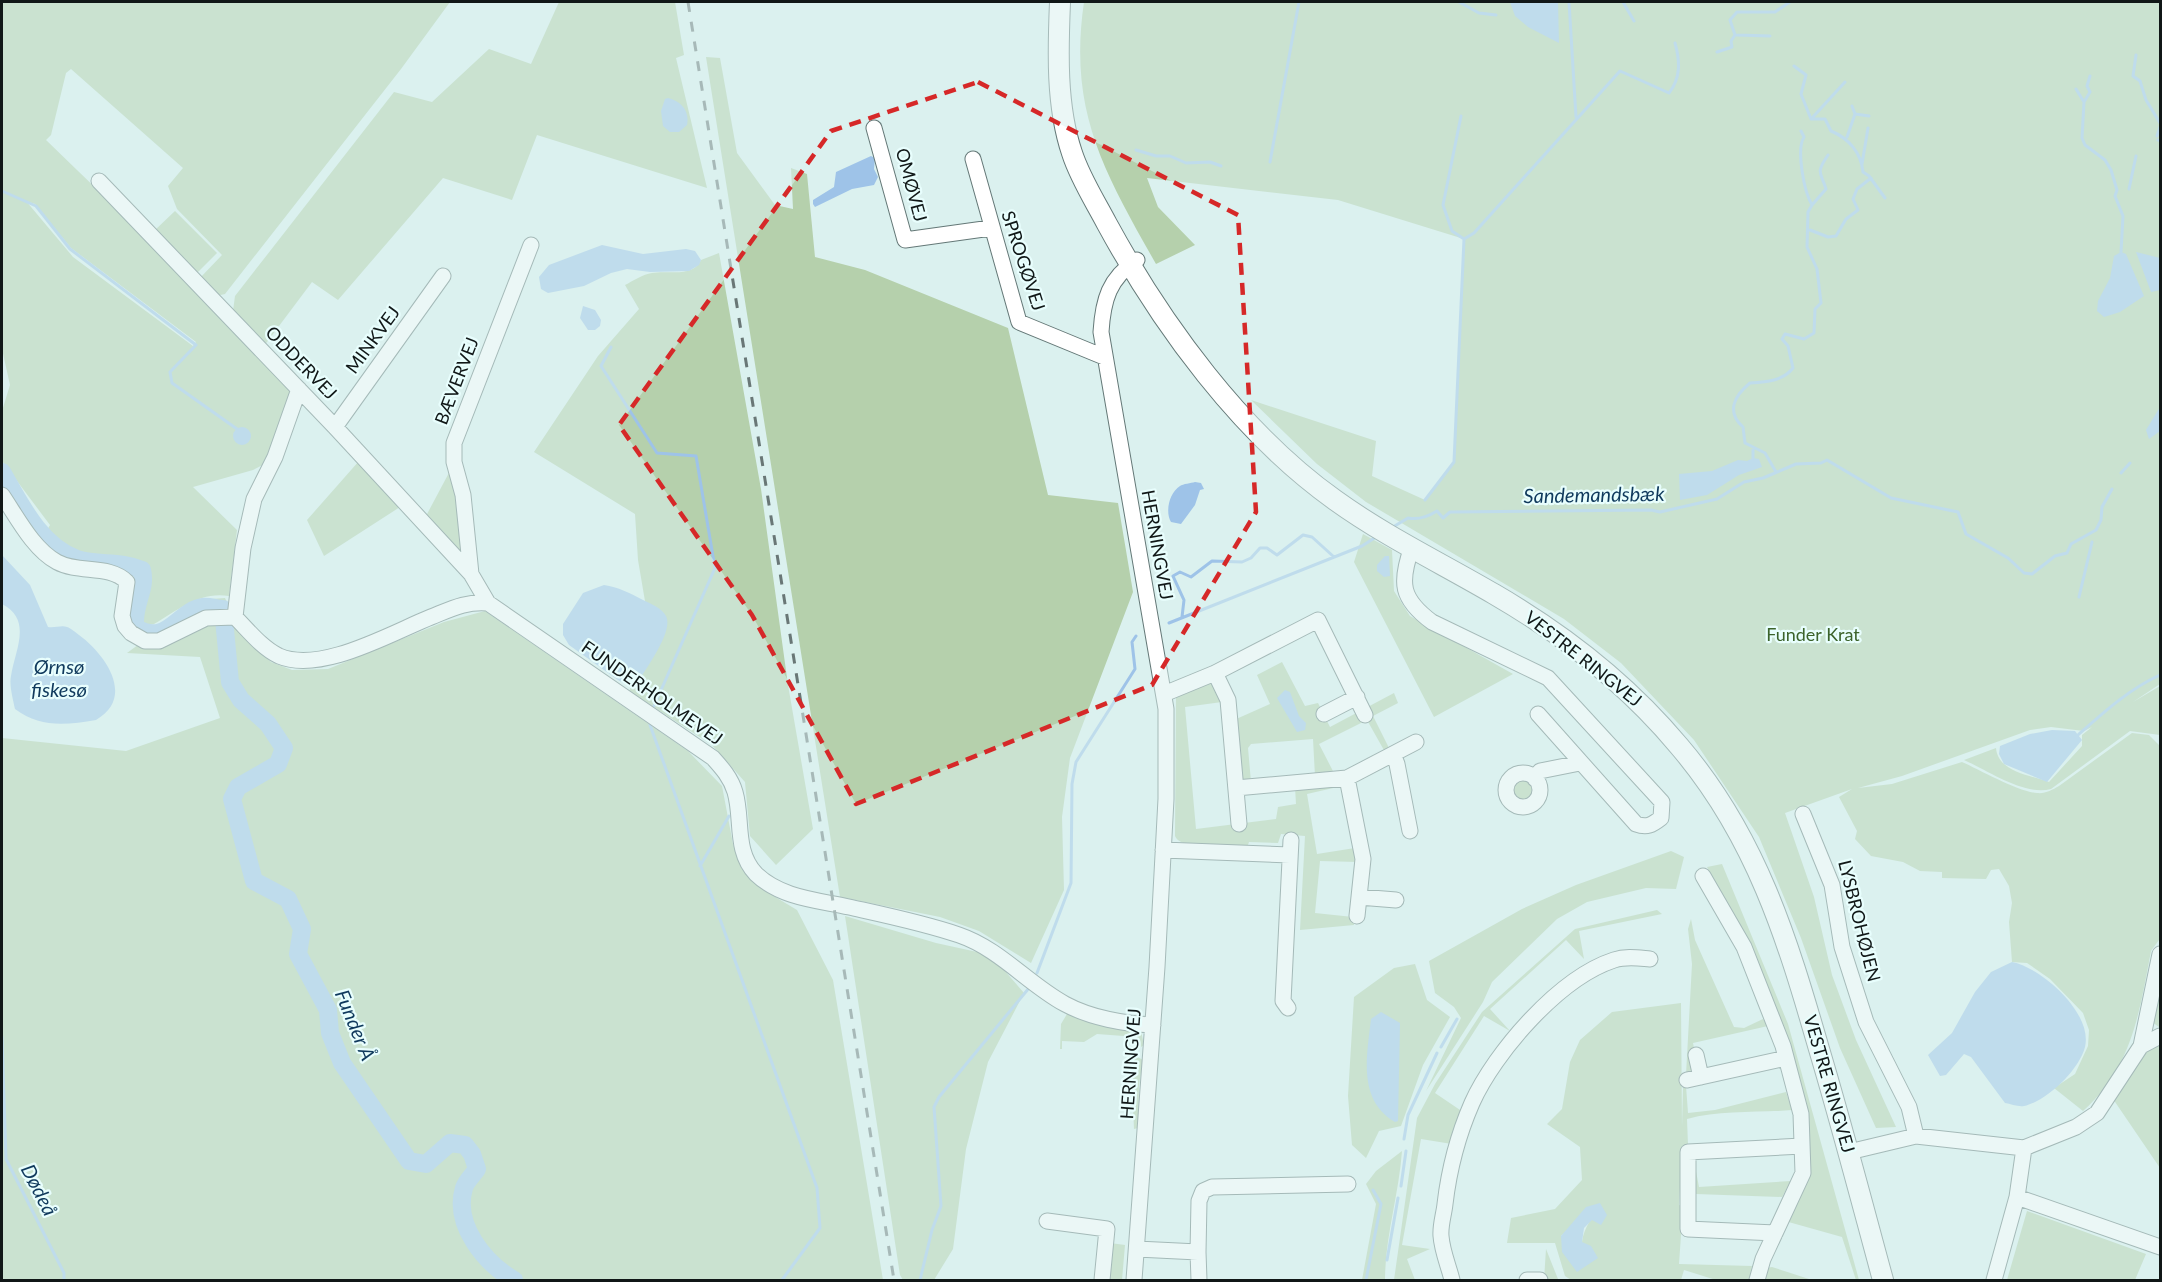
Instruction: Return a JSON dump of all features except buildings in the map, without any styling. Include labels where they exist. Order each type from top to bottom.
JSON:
[{"type":"main road","points":[[1060,2],[1058,45],[1064,116],[1071,152],[1133,263]]},
{"type":"main road","points":[[1069,2],[1067,51],[1073,114],[1090,170],[1133,263]]},
{"type":"main road","name":"VESTRE RINGVEJ","points":[[1133,263],[1198,361],[1231,403],[1288,462],[1335,500],[1547,627],[1629,691],[1682,748],[1744,841],[1771,896],[1792,956],[1849,1152],[1882,1281]]},
{"type":"street","name":"OMØVEJ","points":[[874,128],[906,240],[991,228]]},
{"type":"street","name":"SPROGØVEJ","points":[[973,159],[1019,322],[1104,357]]},
{"type":"street","name":"ODDERVEJ","points":[[99,182],[299,389],[471,574]]},
{"type":"street","name":"BÆVERVEJ","points":[[488,603],[471,574],[464,495],[454,462],[454,443],[531,245]]},
{"type":"street","name":"HERNINGVEJ","points":[[1133,263],[1111,285],[1103,306],[1101,332],[1164,694],[1166,799],[1153,1025],[1134,1281]]},
{"type":"street","name":"MINKVEJ","points":[[335,427],[443,276]]},
{"type":"street","points":[[235,617],[243,548],[254,499],[275,457],[299,389]]},
{"type":"street","points":[[2,495],[35,542],[56,561],[75,568],[114,573],[127,582],[122,616],[131,633],[145,641],[159,641],[206,618],[235,617],[266,648],[279,656],[296,661],[314,661],[340,654],[465,603],[488,603]]},
{"type":"street","points":[[1412,547],[1405,568],[1403,585],[1408,600],[1418,612],[1432,622],[1548,678],[1662,802],[1664,810],[1661,818],[1653,825],[1643,827],[1636,824],[1538,714]]},
{"type":"street","name":"FUNDERHOLMEVEJ","points":[[488,603],[713,758],[726,773],[735,792],[740,842],[746,858],[756,873],[772,886],[800,897],[959,935],[987,948],[1064,1003],[1079,1011],[1153,1025]]},
{"type":"street","points":[[1164,694],[1215,673],[1318,620],[1365,715]]},
{"type":"street","points":[[1215,673],[1228,700],[1239,824]]},
{"type":"street","points":[[1324,714],[1357,698]]},
{"type":"street","points":[[1236,788],[1347,778],[1416,742]]},
{"type":"street","points":[[1393,754],[1410,831]]},
{"type":"street","points":[[1535,778],[1540,771],[1580,763]]},
{"type":"street","points":[[1347,778],[1363,860],[1357,916]]},
{"type":"street","name":"LYSBROHØJEN","points":[[1803,814],[1832,885],[1842,947],[1866,1022],[1909,1107],[1916,1136]]},
{"type":"street","points":[[1288,1008],[1284,1001],[1291,840]]},
{"type":"street","points":[[1163,850],[1290,855]]},
{"type":"street","points":[[1703,876],[1706,894],[1744,947],[1786,1058],[1801,1114],[1803,1173],[1775,1233],[1757,1281]]},
{"type":"street","points":[[1359,897],[1396,900]]},
{"type":"street","points":[[1849,1152],[1916,1136],[2024,1148],[2076,1127],[2097,1113],[2141,1046],[2160,954]]},
{"type":"street","points":[[1452,1281],[1441,1236],[1448,1180],[1472,1103],[1493,1066],[1517,1034],[1550,1001],[1585,975],[1613,960],[1629,957],[1650,959]]},
{"type":"street","points":[[2141,1046],[2160,1036]]},
{"type":"street","points":[[1696,1055],[1694,1078],[1786,1058]]},
{"type":"street","points":[[1775,1233],[1688,1229],[1688,1152],[1802,1146]]},
{"type":"street","points":[[1994,1281],[2018,1197],[2024,1148]]},
{"type":"street","points":[[1199,1281],[1199,1201],[1203,1191],[1212,1187],[1348,1184]]},
{"type":"street","points":[[2018,1197],[2160,1248]]},
{"type":"street","points":[[1047,1221],[1107,1229],[1102,1281]]},
{"type":"street","points":[[1137,1249],[1198,1252]]},
{"type":"street","points":[[1527,1281],[1540,1280]]},
{"type":"highlighted area","points":[[978,82],[1238,215],[1256,512],[1152,685],[856,804],[752,615],[619,425],[831,131]]},
{"type":"green space","points":[[2,2],[450,2],[401,69],[225,294],[216,296],[199,279],[222,255],[177,209],[168,186],[183,168],[71,69],[66,73],[51,135],[46,140],[202,291],[293,389],[272,460],[253,470],[193,487],[237,530],[229,596],[208,596],[199,599],[154,624],[146,625],[141,621],[140,611],[151,583],[142,564],[128,558],[81,557],[46,532],[50,525],[2,461],[2,411],[10,385],[2,349]],"holes":[[[26,201],[35,204],[71,248],[196,342],[193,346],[73,257]]]},
{"type":"green space","points":[[559,2],[675,2],[684,55],[676,58],[707,188],[537,135],[512,200],[443,178],[338,300],[312,282],[264,346],[233,311],[235,296],[394,92],[432,102],[489,49],[531,64]]},
{"type":"green space","name":"Funder Krat","points":[[1084,2],[2160,2],[2160,684],[2133,702],[2160,686],[2160,735],[2130,731],[2051,789],[2030,789],[2018,786],[1964,760],[1996,748],[2002,762],[2009,767],[2049,782],[2082,746],[2082,735],[2092,727],[2084,731],[2051,727],[2030,730],[1902,776],[1858,788],[1892,784],[1962,762],[2020,789],[2043,793],[2059,786],[2132,733],[2149,735],[2160,746],[2159,940],[2151,951],[2137,1017],[2123,1057],[2100,1094],[2083,1111],[2054,1088],[2075,1074],[2088,1046],[2089,1030],[2083,1013],[2050,979],[2027,963],[2012,962],[2009,922],[2012,903],[2009,886],[1999,869],[1991,870],[1986,879],[1942,878],[1942,872],[1920,871],[1903,862],[1871,856],[1855,839],[1857,831],[1839,797],[1852,789],[1785,813],[1814,897],[1832,975],[1856,1040],[1896,1127],[1876,1128],[1840,1048],[1801,938],[1759,837],[1694,740],[1621,663],[1564,619],[1366,502],[1317,464],[1251,400],[1376,441],[1372,476],[1425,500],[1454,462],[1464,239],[1338,200],[1147,178],[1158,207],[1195,245],[1156,264],[1121,200],[1094,139],[1081,76],[1080,41]]},
{"type":"green space","points":[[706,57],[720,58],[737,153],[775,205],[793,209],[791,168],[807,174],[815,257],[865,270],[1008,328],[1048,495],[1118,503],[1133,592],[1070,758],[1062,817],[1064,890],[1031,963],[979,931],[940,917],[840,897]]},
{"type":"green space","points":[[175,211],[217,253],[196,274],[154,231]]},
{"type":"green space","points":[[719,253],[761,489],[788,685],[813,829],[776,865],[750,836],[745,782],[712,745],[629,691],[666,621],[646,607],[638,560],[635,514],[534,452],[598,356],[639,309],[625,285],[649,274],[692,269],[701,260]]},
{"type":"green space","points":[[359,461],[400,507],[324,556],[307,520]]},
{"type":"green space","points":[[451,469],[460,509],[462,554],[426,516]]},
{"type":"green space","points":[[1363,534],[1392,550],[1394,591],[1410,616],[1513,674],[1434,717],[1354,562]]},
{"type":"green space","points":[[225,598],[240,632],[271,662],[292,670],[328,669],[444,622],[485,611],[688,751],[722,786],[733,844],[743,867],[762,889],[797,910],[833,980],[883,1280],[2,1280],[2,738],[126,751],[220,718],[200,657],[127,653],[199,600]]},
{"type":"green space","points":[[1282,662],[1305,706],[1318,703],[1330,727],[1394,693],[1398,703],[1373,716],[1390,750],[1385,752],[1367,720],[1319,744],[1335,775],[1315,776],[1313,739],[1251,744],[1248,748],[1251,782],[1242,781],[1234,720],[1270,704],[1257,675]]},
{"type":"green space","points":[[1208,681],[1213,684],[1222,702],[1185,707],[1196,829],[1276,819],[1278,807],[1296,804],[1295,787],[1342,786],[1307,794],[1317,854],[1355,848],[1358,862],[1320,861],[1315,913],[1353,917],[1354,925],[1300,930],[1305,836],[1281,834],[1278,843],[1249,842],[1248,845],[1197,846],[1179,841],[1175,836],[1176,697]]},
{"type":"green space","points":[[1520,777],[1529,780],[1532,789],[1529,798],[1520,801],[1511,798],[1508,789],[1511,780]]},
{"type":"green space","points":[[1671,851],[1684,857],[1676,889],[1646,888],[1587,902],[1557,919],[1492,982],[1483,1002],[1426,1091],[1461,1018],[1454,1007],[1435,993],[1429,961],[1522,909],[1576,885]]},
{"type":"green space","points":[[1722,864],[1788,1024],[1859,1280],[1856,1280],[1842,1237],[1785,1221],[1808,1174],[1805,1112],[1731,911],[1707,867]]},
{"type":"green space","points":[[1657,910],[1662,914],[1579,931],[1584,959],[1566,940],[1490,1009],[1510,1031],[1484,1016],[1435,1093],[1463,1112],[1452,1144],[1421,1139],[1402,1245],[1430,1249],[1407,1259],[1415,1280],[1394,1280],[1417,1118],[1435,1084],[1482,1012],[1575,929]]},
{"type":"green space","points":[[845,916],[936,943],[991,955],[1024,993],[988,1062],[966,1149],[953,1249],[934,1280],[903,1280],[900,1275]]},
{"type":"green space","points":[[1691,919],[1695,940],[1734,1027],[1744,1028],[1763,1019],[1768,1026],[1693,1043],[1695,1053],[1690,1074],[1686,1075],[1692,964],[1688,929]]},
{"type":"green space","points":[[1415,964],[1427,1000],[1450,1017],[1423,1065],[1401,1126],[1379,1131],[1366,1158],[1352,1145],[1348,1096],[1354,997],[1394,968]]},
{"type":"green space","points":[[2160,989],[2160,1026],[2159,1027],[2152,1022]]},
{"type":"green space","points":[[1681,1003],[1682,1127],[1683,1087],[1686,1086],[1688,1113],[1715,1110],[1786,1092],[1792,1110],[1725,1113],[1687,1119],[1688,1145],[1684,1145],[1684,1168],[1681,1169],[1679,1205],[1683,1206],[1679,1264],[1752,1266],[1749,1280],[1716,1280],[1684,1270],[1681,1280],[1571,1280],[1565,1276],[1555,1243],[1507,1243],[1511,1218],[1555,1209],[1582,1180],[1580,1147],[1547,1124],[1562,1109],[1570,1062],[1580,1040],[1612,1012]],"holes":[[[1600,1203],[1582,1242],[1561,1236]]]},
{"type":"green space","points":[[1067,1014],[1141,1031],[1144,1045],[1141,1047],[1137,1037],[1097,1034],[1084,1042],[1062,1041],[1062,1049],[1060,1049],[1061,1024]]},
{"type":"green space","points":[[2160,1036],[2160,1168],[2111,1096],[2141,1046]]},
{"type":"green space","points":[[1134,1055],[1143,1060],[1139,1085],[1138,1128],[1134,1129],[1133,1105],[1128,1105]]},
{"type":"green space","points":[[1402,1151],[1387,1248],[1385,1280],[1362,1280],[1376,1204],[1366,1184],[1376,1171]]},
{"type":"green space","points":[[1694,1161],[1699,1187],[1791,1181],[1782,1197],[1696,1194],[1695,1224]]},
{"type":"green space","points":[[2027,1211],[2146,1254],[2135,1280],[2007,1280]]},
{"type":"green space","points":[[1110,1243],[1125,1245],[1122,1280],[1107,1279]]},
{"type":"green space","points":[[1546,1249],[1558,1279],[1559,1280],[1544,1280]]},
{"type":"green space","points":[[1772,1267],[1812,1280],[1762,1280],[1766,1268]]},
{"type":"water","points":[[1510,2],[1558,2],[1559,43],[1528,27],[1515,16]]},
{"type":"water","points":[[668,98],[681,104],[686,111],[687,125],[679,132],[670,132],[663,126],[661,111],[665,99]]},
{"type":"water","points":[[871,156],[875,158],[874,169],[878,177],[874,185],[852,189],[815,207],[813,200],[834,187],[836,172]]},
{"type":"water","points":[[602,245],[643,254],[686,249],[695,251],[701,260],[699,265],[689,271],[650,272],[627,269],[611,273],[584,286],[548,293],[541,289],[539,277],[549,265]]},
{"type":"water","points":[[2121,252],[2126,254],[2144,296],[2120,312],[2104,317],[2097,311],[2098,301],[2110,278],[2114,256]]},
{"type":"water","points":[[2136,252],[2160,258],[2160,290],[2151,292]]},
{"type":"water","points":[[583,306],[595,310],[601,320],[600,326],[595,330],[588,330],[580,318]]},
{"type":"water","points":[[2160,407],[2160,431],[2149,439],[2146,430]]},
{"type":"water","points":[[242,427],[248,430],[251,436],[248,442],[242,445],[236,442],[233,436],[236,430]]},
{"type":"water","points":[[1753,458],[1759,459],[1762,467],[1739,475],[1707,495],[1680,500],[1679,474],[1712,471],[1738,460],[1747,461]]},
{"type":"water","points":[[1201,483],[1204,489],[1200,490],[1195,505],[1181,524],[1171,522],[1168,508],[1173,493],[1181,485]]},
{"type":"water","name":"Ørnsø fiskesø","points":[[2,555],[30,585],[48,627],[70,628],[89,643],[106,664],[115,688],[114,700],[108,711],[96,720],[54,724],[34,719],[15,709],[11,680],[20,627],[17,618],[2,604]]},
{"type":"water","points":[[1385,556],[1389,556],[1390,576],[1384,577],[1377,571],[1377,565]]},
{"type":"water","points":[[604,585],[619,589],[659,608],[666,616],[666,631],[662,641],[637,684],[627,685],[618,680],[569,645],[563,635],[563,624],[583,593]]},
{"type":"water","points":[[1285,690],[1290,692],[1299,716],[1306,723],[1305,730],[1297,732],[1277,698]]},
{"type":"water","points":[[2052,730],[2075,731],[2082,740],[2047,782],[2004,764],[1999,754],[2000,746],[2030,734]]},
{"type":"water","points":[[2012,962],[2037,973],[2063,994],[2081,1020],[2085,1034],[2082,1056],[2069,1074],[2042,1098],[2022,1106],[2005,1103],[1971,1057],[1964,1054],[1946,1075],[1940,1076],[1928,1055],[1952,1033],[1975,992],[1991,972]]},
{"type":"water","points":[[1381,1012],[1400,1023],[1398,1121],[1395,1122],[1383,1113],[1375,1102],[1367,1076],[1371,1019]]},
{"type":"water","points":[[1600,1203],[1607,1215],[1601,1225],[1592,1220],[1584,1228],[1582,1242],[1591,1246],[1598,1258],[1577,1272],[1562,1252],[1561,1236],[1586,1207]]},
{"type":"waterway","points":[[1270,162],[1299,2]]},
{"type":"waterway","points":[[1459,2],[1479,13],[1496,15]]},
{"type":"waterway","points":[[1569,2],[1576,117]]},
{"type":"waterway","points":[[1623,2],[1634,21]]},
{"type":"waterway","points":[[1717,52],[1732,47],[1731,41],[1735,35],[1730,20],[1737,12],[1775,12],[1790,2]]},
{"type":"waterway","points":[[1736,35],[1770,36]]},
{"type":"waterway","points":[[1425,500],[1454,462],[1464,239],[1474,233],[1620,71],[1669,93],[1676,81],[1678,69],[1675,43]]},
{"type":"waterway","points":[[2136,55],[2133,76],[2140,81],[2146,100],[2160,123]]},
{"type":"waterway","points":[[1794,66],[1806,75],[1801,94],[1811,119],[1825,119],[1831,131],[1853,147],[1860,158],[1863,172],[1869,176],[1885,198]]},
{"type":"waterway","points":[[2090,76],[2087,86],[2090,92],[2084,102],[2082,138],[2085,145],[2105,160],[2111,170],[2117,190],[2115,196],[2123,216],[2121,252]]},
{"type":"waterway","points":[[1812,118],[1845,82]]},
{"type":"waterway","points":[[2076,89],[2084,102]]},
{"type":"waterway","points":[[1852,106],[1855,114]]},
{"type":"waterway","points":[[1847,137],[1855,114],[1869,116]]},
{"type":"waterway","points":[[1461,116],[1443,205],[1452,231],[1464,239]]},
{"type":"waterway","points":[[2157,136],[2160,127]]},
{"type":"waterway","points":[[1862,164],[1868,128]]},
{"type":"waterway","points":[[1776,472],[1765,453],[1745,443],[1743,427],[1735,416],[1734,404],[1740,393],[1750,383],[1779,378],[1793,368],[1788,346],[1782,339],[1785,334],[1804,339],[1814,333],[1815,309],[1821,303],[1817,269],[1807,247],[1808,212],[1812,205],[1806,191],[1802,171],[1801,151],[1804,137],[1801,131]]},
{"type":"waterway","points":[[1136,150],[1156,156],[1170,156],[1186,163],[1210,162],[1221,166]]},
{"type":"waterway","points":[[1812,205],[1826,189],[1820,170],[1828,155]]},
{"type":"waterway","points":[[2129,189],[2136,156]]},
{"type":"waterway","points":[[1810,230],[1828,237],[1836,236],[1846,219],[1858,210],[1853,199],[1857,189],[1871,178]]},
{"type":"waterway","points":[[2,191],[36,206],[70,249],[196,345],[170,372],[172,383],[237,429]]},
{"type":"waterway","points":[[611,347],[601,366],[657,453],[696,456],[715,568],[654,706]]},
{"type":"waterway","points":[[1753,449],[1753,458]]},
{"type":"waterway","name":"Sandemandsbæk","points":[[1393,527],[1408,518],[1423,517],[1437,511],[1443,518],[1450,512],[1651,510],[1660,512],[1717,499],[1744,482],[1763,478],[1796,464],[1821,463],[1827,460],[1891,498],[1958,512],[1966,534],[2008,558],[2024,573],[2032,574],[2055,556],[2067,553],[2071,544],[2096,530],[2101,520],[2102,507],[2112,489]]},
{"type":"waterway","points":[[2121,473],[2130,463]]},
{"type":"waterway","name":"Funder Å","points":[[2,472],[32,522],[52,544],[64,553],[85,561],[126,565],[142,570],[143,584],[136,611],[135,627],[155,633],[164,631],[194,610],[205,607],[223,609],[230,682],[241,700],[268,724],[284,748],[278,764],[238,787],[232,799],[254,881],[288,899],[302,929],[298,954],[328,1010],[330,1033],[342,1063],[409,1161],[426,1164],[450,1143],[465,1145],[472,1154],[477,1169],[465,1185],[462,1202],[467,1229],[474,1242],[492,1264],[514,1280]]},
{"type":"waterway","points":[[1182,617],[1184,600],[1173,576],[1180,572],[1191,577],[1212,561],[1242,562],[1251,558],[1260,548],[1267,548],[1277,555],[1303,535],[1312,537],[1334,557]]},
{"type":"waterway","points":[[1169,623],[1362,546],[1376,537]]},
{"type":"waterway","points":[[2079,597],[2092,542]]},
{"type":"waterway","points":[[1037,973],[1071,883],[1072,784],[1076,762],[1135,669],[1132,642],[1136,636]]},
{"type":"waterway","points":[[2078,735],[2127,694],[2160,675]]},
{"type":"waterway","points":[[650,725],[817,1188],[820,1228],[782,1280]]},
{"type":"waterway","points":[[700,866],[729,816]]},
{"type":"waterway","points":[[920,1280],[932,1230],[941,1206],[934,1107],[939,1097],[1029,988]]},
{"type":"waterway","points":[[1441,1047],[1457,1019]]},
{"type":"waterway","name":"Dødeå","points":[[2,1037],[6,1159],[64,1273],[64,1280]]},
{"type":"waterway","points":[[1404,1139],[1408,1115],[1437,1053]]},
{"type":"waterway","points":[[1401,1186],[1406,1151]]},
{"type":"waterway","points":[[1366,1280],[1381,1204],[1373,1190]]},
{"type":"waterway","points":[[1387,1260],[1398,1198]]},
{"type":"railway","points":[[688,2],[894,1280]]}]
